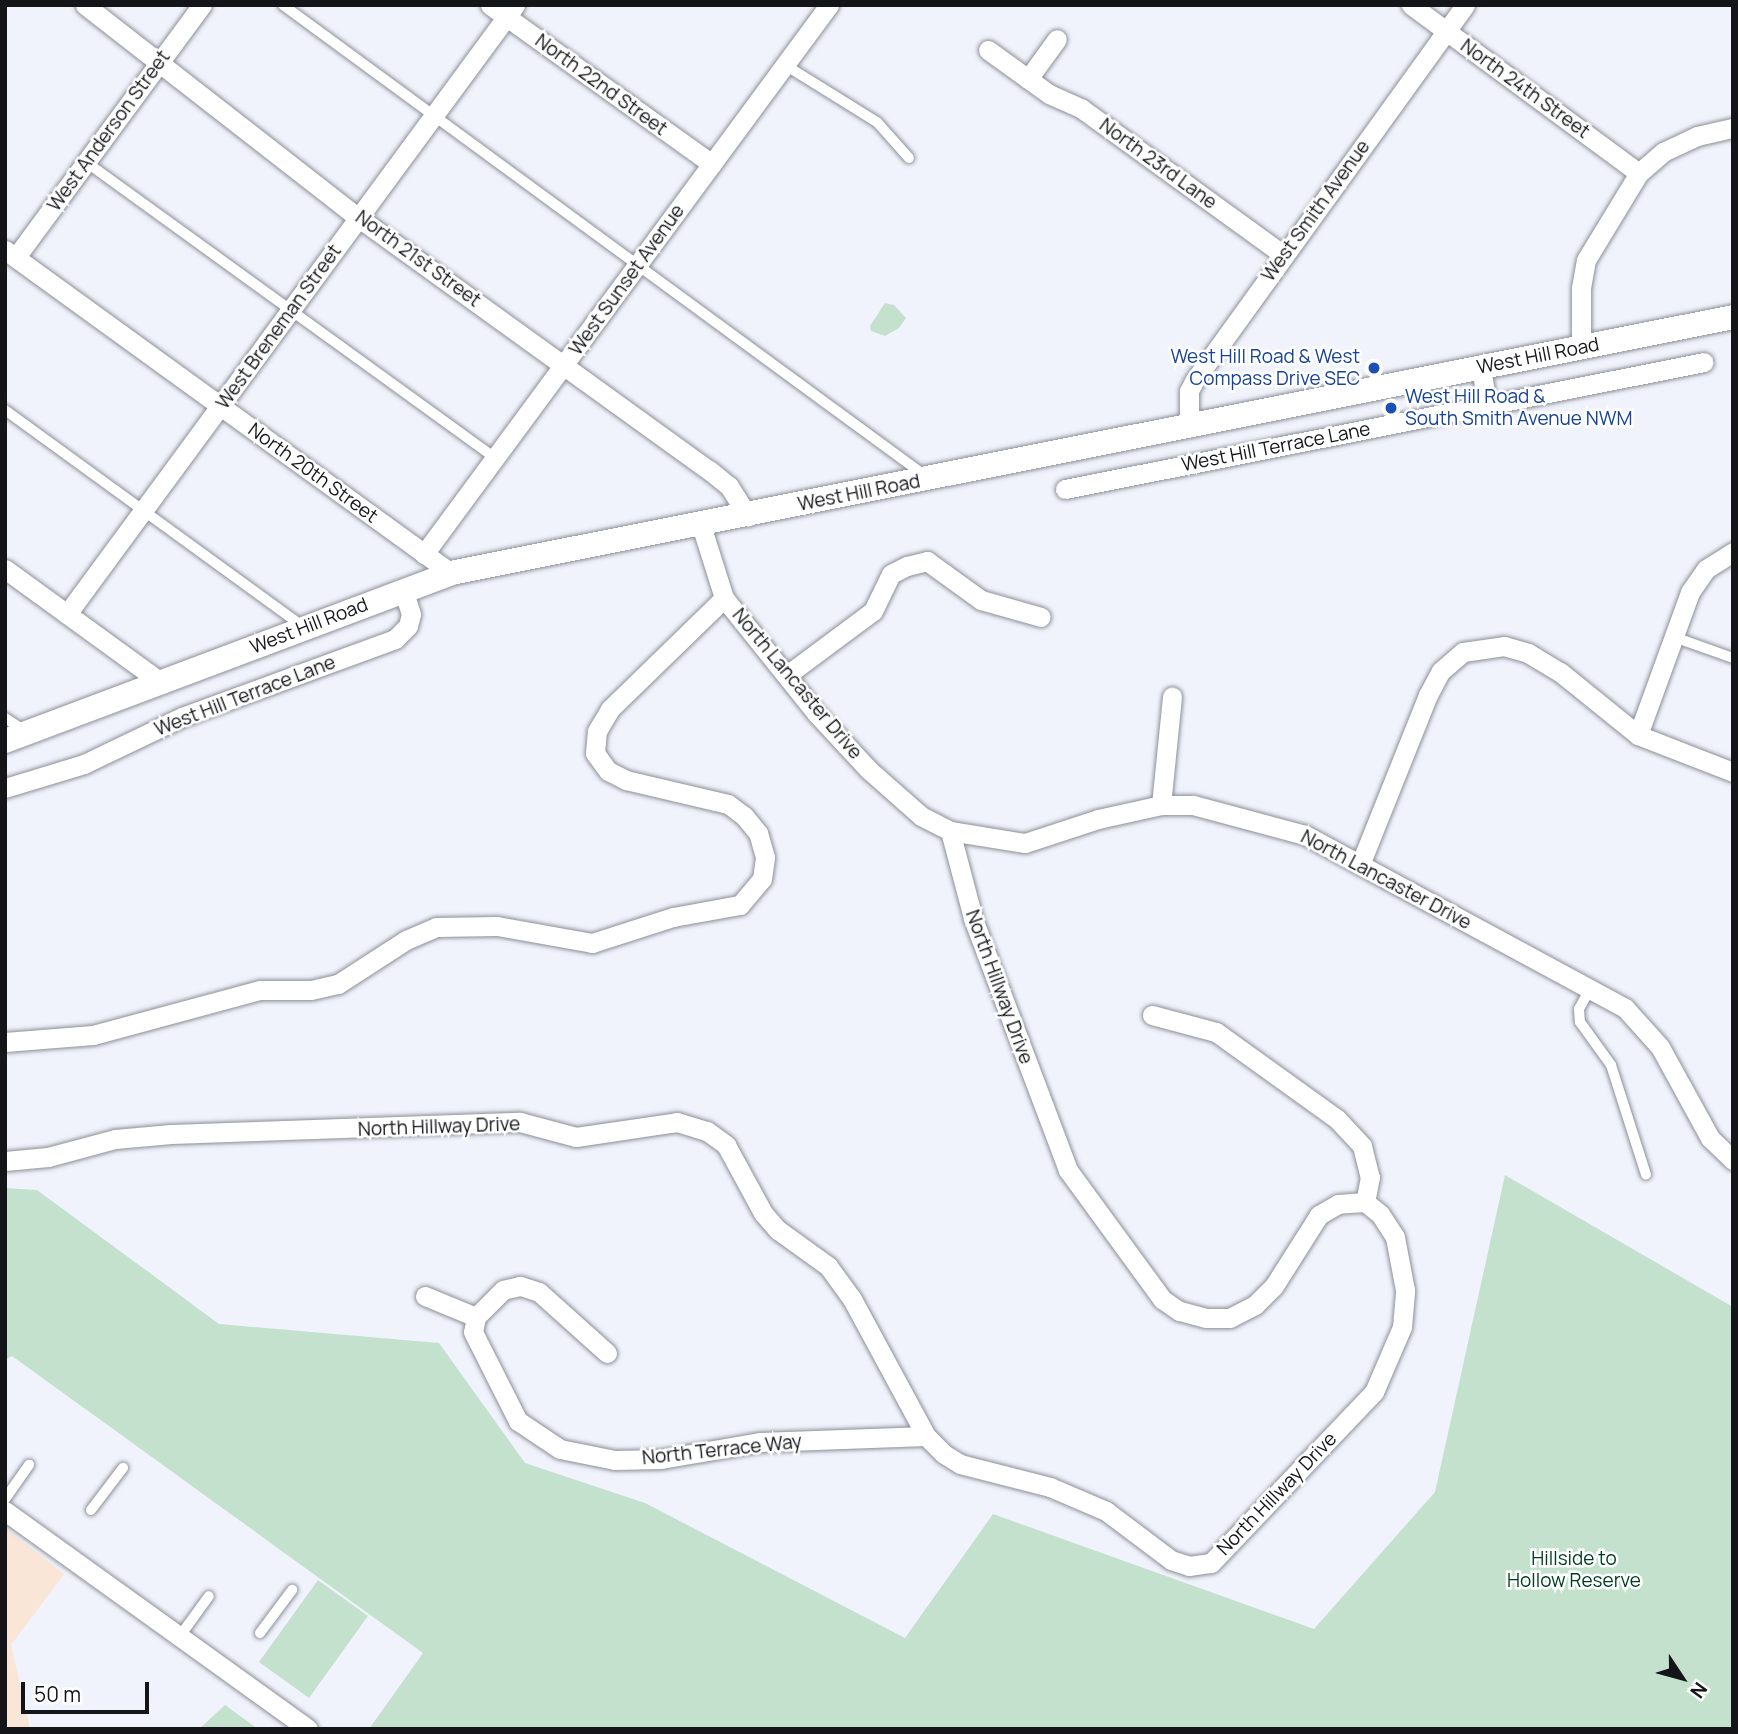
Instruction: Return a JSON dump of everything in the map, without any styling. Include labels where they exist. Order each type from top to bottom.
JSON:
[{"type":"street","name":"North 21st Street","points":[[85,5],[359,218],[565,364],[729,486],[748,516]]},
{"type":"street","name":"West Anderson Street","points":[[10,253],[86,162],[202,5]]},
{"type":"street","name":"North 22nd Street","points":[[490,5],[511,11],[712,164]]},
{"type":"street","name":"West Sunset Avenue","points":[[424,554],[829,5]]},
{"type":"street","name":"North 24th Street","points":[[1411,5],[1639,173]]},
{"type":"street","name":"West Smith Avenue","points":[[1189,425],[1189,391],[1194,381],[1465,5]]},
{"type":"street","name":"West Breneman Street","points":[[67,614],[511,11]]},
{"type":"street","points":[[1028,79],[1057,39]]},
{"type":"street","name":"North 23rd Lane","points":[[988,50],[1028,79],[1082,109],[1284,255]]},
{"type":"street","points":[[1581,347],[1581,288],[1587,260],[1639,173],[1663,152],[1696,136],[1733,128]]},
{"type":"street","name":"North 20th Street","points":[[10,253],[451,573]]},
{"type":"street","name":"West Hill Road","points":[[16,737],[162,683],[303,626],[451,573],[748,516],[1733,317]]},
{"type":"street","name":"West Hill Terrace Lane","points":[[1065,489],[1704,362]]},
{"type":"street","points":[[1481,367],[1487,405]]},
{"type":"street","name":"North Lancaster Drive","points":[[701,525],[724,598],[786,675],[869,770],[921,816],[950,831],[1025,843],[1161,805],[1193,804],[1305,835],[1625,1008],[1647,1029],[1710,1138],[1733,1160]]},
{"type":"street","points":[[1639,735],[1690,592],[1706,569],[1733,552]]},
{"type":"street","points":[[786,675],[873,611],[891,574],[927,561],[981,600],[1041,617]]},
{"type":"street","points":[[5,569],[162,683]]},
{"type":"street","name":"West Hill Terrace Lane","points":[[5,788],[84,764],[182,717],[394,639],[408,626],[411,614],[403,590]]},
{"type":"street","points":[[5,1042],[93,1035],[260,990],[312,990],[338,984],[406,940],[436,927],[497,926],[592,943],[674,917],[740,905],[762,879],[765,857],[758,833],[744,816],[728,804],[626,780],[608,771],[596,753],[597,731],[610,709],[724,598]]},
{"type":"street","points":[[1360,865],[1428,695],[1441,671],[1462,653],[1504,646],[1528,653],[1560,672],[1639,735],[1733,772]]},
{"type":"street","points":[[1161,805],[1172,697]]},
{"type":"street","name":"North Hillway Drive","points":[[5,1161],[48,1157],[115,1139],[170,1134],[520,1122],[576,1138],[677,1122],[707,1131],[726,1145],[763,1213],[778,1230],[828,1266],[852,1299],[926,1436],[960,1464],[1050,1487],[1106,1511],[1171,1560],[1189,1566],[1211,1563],[1374,1392],[1402,1327],[1402,1264],[1395,1237],[1380,1214],[1365,1202],[1338,1204],[1319,1215],[1274,1286],[1255,1305],[1230,1318],[1193,1315],[1162,1299],[1068,1170],[973,918],[950,831]]},
{"type":"street","points":[[1152,1015],[1216,1032],[1337,1119],[1362,1146],[1370,1177],[1365,1202]]},
{"type":"street","points":[[425,1296],[476,1317],[503,1290],[530,1289],[563,1311],[607,1353]]},
{"type":"street","name":"North Terrace Way","points":[[476,1317],[473,1332],[518,1420],[560,1449],[615,1460],[661,1459],[760,1441],[926,1436]]},
{"type":"street","points":[[5,1511],[308,1729]]},
{"type":"lane","points":[[284,5],[930,479]]},
{"type":"lane","points":[[785,65],[877,122],[909,158]]},
{"type":"lane","points":[[86,162],[495,458]]},
{"type":"lane","points":[[5,410],[303,626]]},
{"type":"lane","points":[[1674,637],[1733,658]]},
{"type":"lane","points":[[5,718],[16,737]]},
{"type":"lane","points":[[1590,989],[1579,1009],[1580,1023],[1611,1065],[1646,1175]]},
{"type":"lane","points":[[5,1499],[29,1465]]},
{"type":"lane","points":[[91,1510],[123,1468]]},
{"type":"lane","points":[[260,1633],[292,1590]]},
{"type":"lane","points":[[180,1636],[209,1596]]},
{"type":"shaded area","points":[[5,1528],[64,1574],[11,1645],[30,1729],[5,1729]]},
{"type":"green space","points":[[885,303],[894,305],[906,318],[899,328],[885,336],[871,331],[870,326]]},
{"type":"green space","name":"Hillside to Hollow Reserve","points":[[1505,1175],[1733,1307],[1733,1729],[369,1729],[423,1653],[12,1356],[5,1360],[5,1188],[37,1190],[219,1324],[439,1343],[525,1463],[645,1503],[905,1638],[993,1514],[1314,1629],[1435,1492]]},
{"type":"green space","points":[[318,1580],[368,1616],[309,1698],[259,1662]]},
{"type":"green space","points":[[225,1705],[258,1729],[199,1729]]},
{"type":"place","name":"West Hill Road & West Compass Drive SEC","points":[[1374,368]]},
{"type":"place","name":"West Hill Road & South Smith Avenue NWM","points":[[1391,408]]}]
